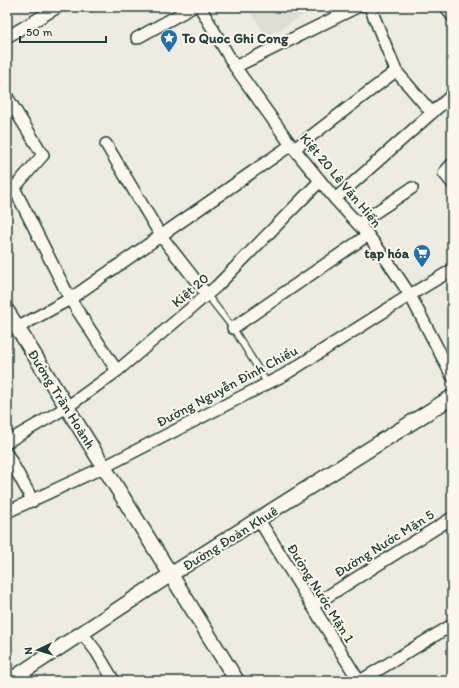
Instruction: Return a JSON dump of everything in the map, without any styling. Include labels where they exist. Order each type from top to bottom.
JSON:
[{"type":"street","points":[[7,37],[58,7]]},
{"type":"street","points":[[137,38],[193,7]]},
{"type":"street","name":"Kiệt 20 Lê Văn Hiến","points":[[200,7],[235,67],[292,147],[336,200],[368,235],[388,262],[410,295],[452,376]]},
{"type":"street","points":[[235,67],[357,7]]},
{"type":"street","points":[[370,7],[396,71],[432,113]]},
{"type":"street","points":[[446,7],[452,16]]},
{"type":"street","points":[[18,328],[70,299],[292,147],[396,71]]},
{"type":"street","points":[[336,200],[452,95]]},
{"type":"street","points":[[7,97],[43,155],[14,188],[70,299],[118,371]]},
{"type":"street","points":[[106,144],[161,236],[207,295]]},
{"type":"street","points":[[452,164],[444,173],[452,183]]},
{"type":"street","name":"Kiệt 20","points":[[7,442],[67,407],[118,371],[217,286],[320,181]]},
{"type":"street","points":[[358,224],[412,188]]},
{"type":"street","points":[[233,328],[368,235]]},
{"type":"street","name":"Đường Nguyễn Đình Chiểu","points":[[7,512],[104,467],[284,375],[452,270]]},
{"type":"street","name":"Đường Trần Hoành","points":[[7,311],[237,681]]},
{"type":"street","name":"Đường Đoàn Khuê","points":[[9,681],[170,575],[452,397]]},
{"type":"street","points":[[7,454],[33,501]]},
{"type":"street","name":"Đường Nước Mặn 5","points":[[312,606],[452,518]]},
{"type":"street","name":"Đường Nước Mặn 1","points":[[258,520],[359,681]]},
{"type":"street","points":[[359,681],[452,625]]},
{"type":"street","points":[[82,633],[96,651],[114,681]]},
{"type":"lane","points":[[207,295],[233,328],[267,383]]},
{"type":"shaded area","points":[[247,7],[317,7],[267,37]]},
{"type":"place","name":"To Quoc Ghi Cong","points":[[169,53]]},
{"type":"place","name":"tạp hóa","points":[[422,268]]}]
